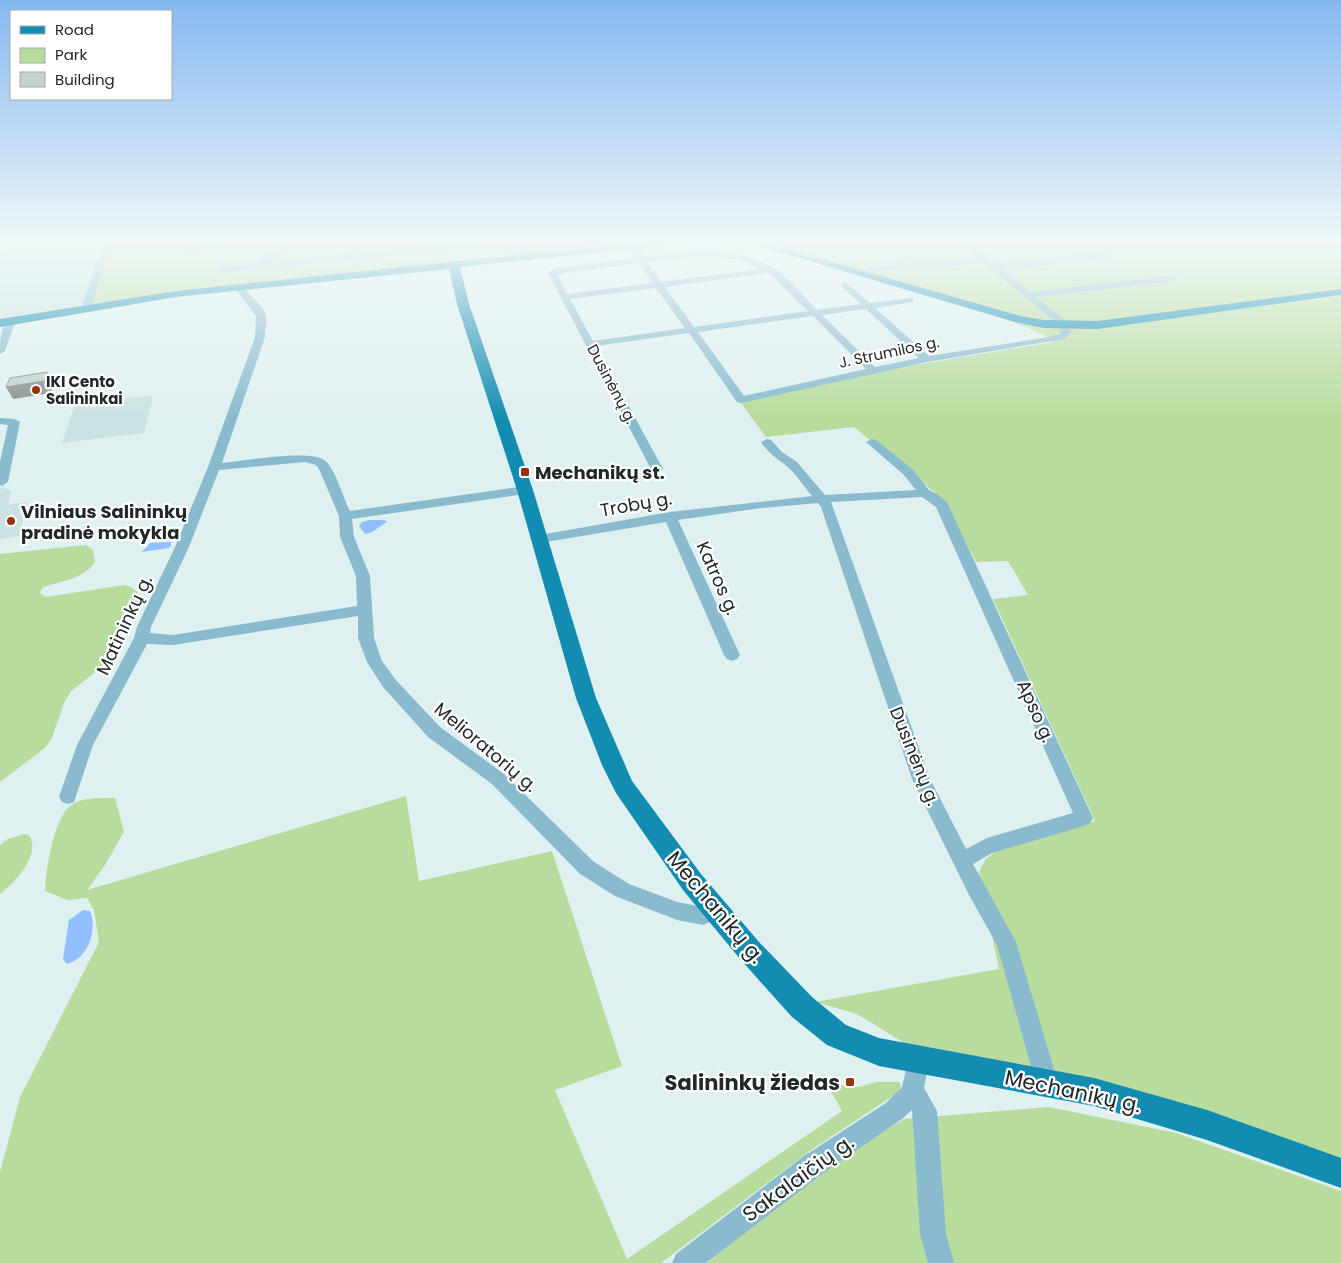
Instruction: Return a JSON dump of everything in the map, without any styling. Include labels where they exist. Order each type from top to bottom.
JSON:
[{"type":"main road","points":[[5,322],[131,301]]},
{"type":"main road","name":"Mechanikų g.","points":[[462,301],[525,490],[586,698],[612,766],[654,831],[715,911],[820,1023],[850,1042],[880,1052],[918,1061],[1094,1092],[1198,1122],[1341,1173]]},
{"type":"main road","points":[[956,301],[1019,319],[1063,325],[1097,325],[1275,301]]},
{"type":"street","points":[[86,308],[88,301]]},
{"type":"street","points":[[214,467],[260,337],[262,318],[260,312],[249,301]]},
{"type":"street","name":"Dusinėnų g.","points":[[566,301],[657,469]]},
{"type":"street","points":[[670,301],[691,330]]},
{"type":"street","name":"Dusinėnų g.","points":[[804,301],[872,370]]},
{"type":"street","points":[[862,301],[927,359]]},
{"type":"street","points":[[591,344],[903,301]]},
{"type":"street","points":[[1036,301],[1063,325]]},
{"type":"street","points":[[0,351],[5,322]]},
{"type":"street","name":"J. Strumilos g.","points":[[691,330],[741,400],[927,359],[1057,339],[1066,332],[1063,325]]},
{"type":"street","points":[[0,421],[8,420],[14,422],[2,482]]},
{"type":"street","name":"Dusinėnų g.","points":[[767,442],[778,455],[793,465],[826,506],[830,515],[921,779],[961,859],[1006,942],[1042,1066],[1044,1082]]},
{"type":"street","name":"Apso g.","points":[[872,442],[904,469],[921,487],[924,494],[934,497],[942,505],[1084,818],[987,846],[968,858],[961,859]]},
{"type":"street","name":"Melioratorių g.","points":[[214,467],[292,459],[314,459],[320,462],[325,468],[345,516],[347,537],[363,576],[365,592],[363,610],[366,638],[375,662],[389,683],[434,732],[498,780],[526,805],[587,868],[622,890],[677,911],[703,916],[715,911]]},
{"type":"street","name":"Matininkų g.","points":[[68,798],[85,745],[142,638],[144,627],[182,547],[214,467]]},
{"type":"street","points":[[345,516],[525,490]]},
{"type":"street","points":[[820,499],[924,494]]},
{"type":"street","name":"Trobų g.","points":[[540,539],[739,506],[820,499]]},
{"type":"street","name":"Katros g.","points":[[670,516],[732,655]]},
{"type":"street","points":[[142,638],[173,640],[363,610]]},
{"type":"street","points":[[918,1061],[912,1093],[919,1098],[925,1111],[933,1234],[941,1263]]},
{"type":"street","name":"Sakalaičių g.","points":[[684,1263],[813,1165],[894,1111],[912,1093]]},
{"type":"shaded area","points":[[0,301],[92,301],[91,305],[0,321]]},
{"type":"shaded area","points":[[153,396],[144,433],[62,443],[77,398],[91,401]]},
{"type":"shaded area","name":"Vilniaus Salininkų pradinė mokykla","points":[[4,487],[11,491],[8,505],[27,502],[19,536],[0,539],[0,488]]},
{"type":"green space","points":[[92,301],[127,301],[91,305]]},
{"type":"green space","points":[[967,301],[1250,301],[1097,321],[1050,321],[1016,315]]},
{"type":"green space","points":[[1303,301],[1341,301],[1341,1161],[909,1046],[857,1014],[815,1002],[999,969],[979,872],[985,860],[996,851],[1095,821],[993,599],[1028,595],[1008,561],[976,562],[943,499],[854,427],[766,437],[740,402],[885,370],[1053,342],[1042,334],[999,316],[1027,323],[1109,326]]},
{"type":"green space","points":[[86,545],[93,550],[95,562],[90,568],[72,579],[43,587],[40,593],[46,597],[124,585],[131,587],[138,593],[136,608],[134,613],[117,629],[112,642],[111,660],[71,691],[64,703],[52,738],[45,748],[0,782],[0,554]]},
{"type":"green space","points":[[406,796],[419,881],[552,851],[622,1066],[555,1090],[627,1259],[842,1111],[821,1074],[841,1085],[859,1087],[877,1082],[899,1082],[901,1086],[896,1094],[814,1148],[661,1263],[0,1263],[0,1172],[20,1097],[99,942],[94,910],[87,898],[67,900],[45,891],[49,856],[57,829],[68,808],[76,802],[85,799],[115,798],[124,832],[105,865],[87,890]]},
{"type":"green space","points":[[24,834],[29,835],[32,843],[29,860],[19,876],[0,894],[0,845],[8,839]]},
{"type":"green space","points":[[1049,1107],[1176,1133],[1341,1191],[1341,1263],[707,1263],[765,1215],[861,1145],[904,1119]]},
{"type":"water","points":[[385,520],[387,522],[372,532],[365,534],[359,526],[362,522]]},
{"type":"water","points":[[171,542],[171,546],[168,548],[142,552],[150,543]]},
{"type":"water","points":[[83,910],[90,911],[93,926],[92,934],[86,950],[81,956],[67,964],[63,959],[69,920]]},
{"type":"building","points":[[47,372],[44,381],[6,387],[10,378]]},
{"type":"place","name":"IKI Cento Salininkai","points":[[36,390]]},
{"type":"place","name":"Mechanikų st.","points":[[525,472]]},
{"type":"place","name":"Vilniaus Salininkų pradinė mokykla","points":[[11,521]]},
{"type":"place","name":"Salininkų žiedas","points":[[850,1082]]}]
